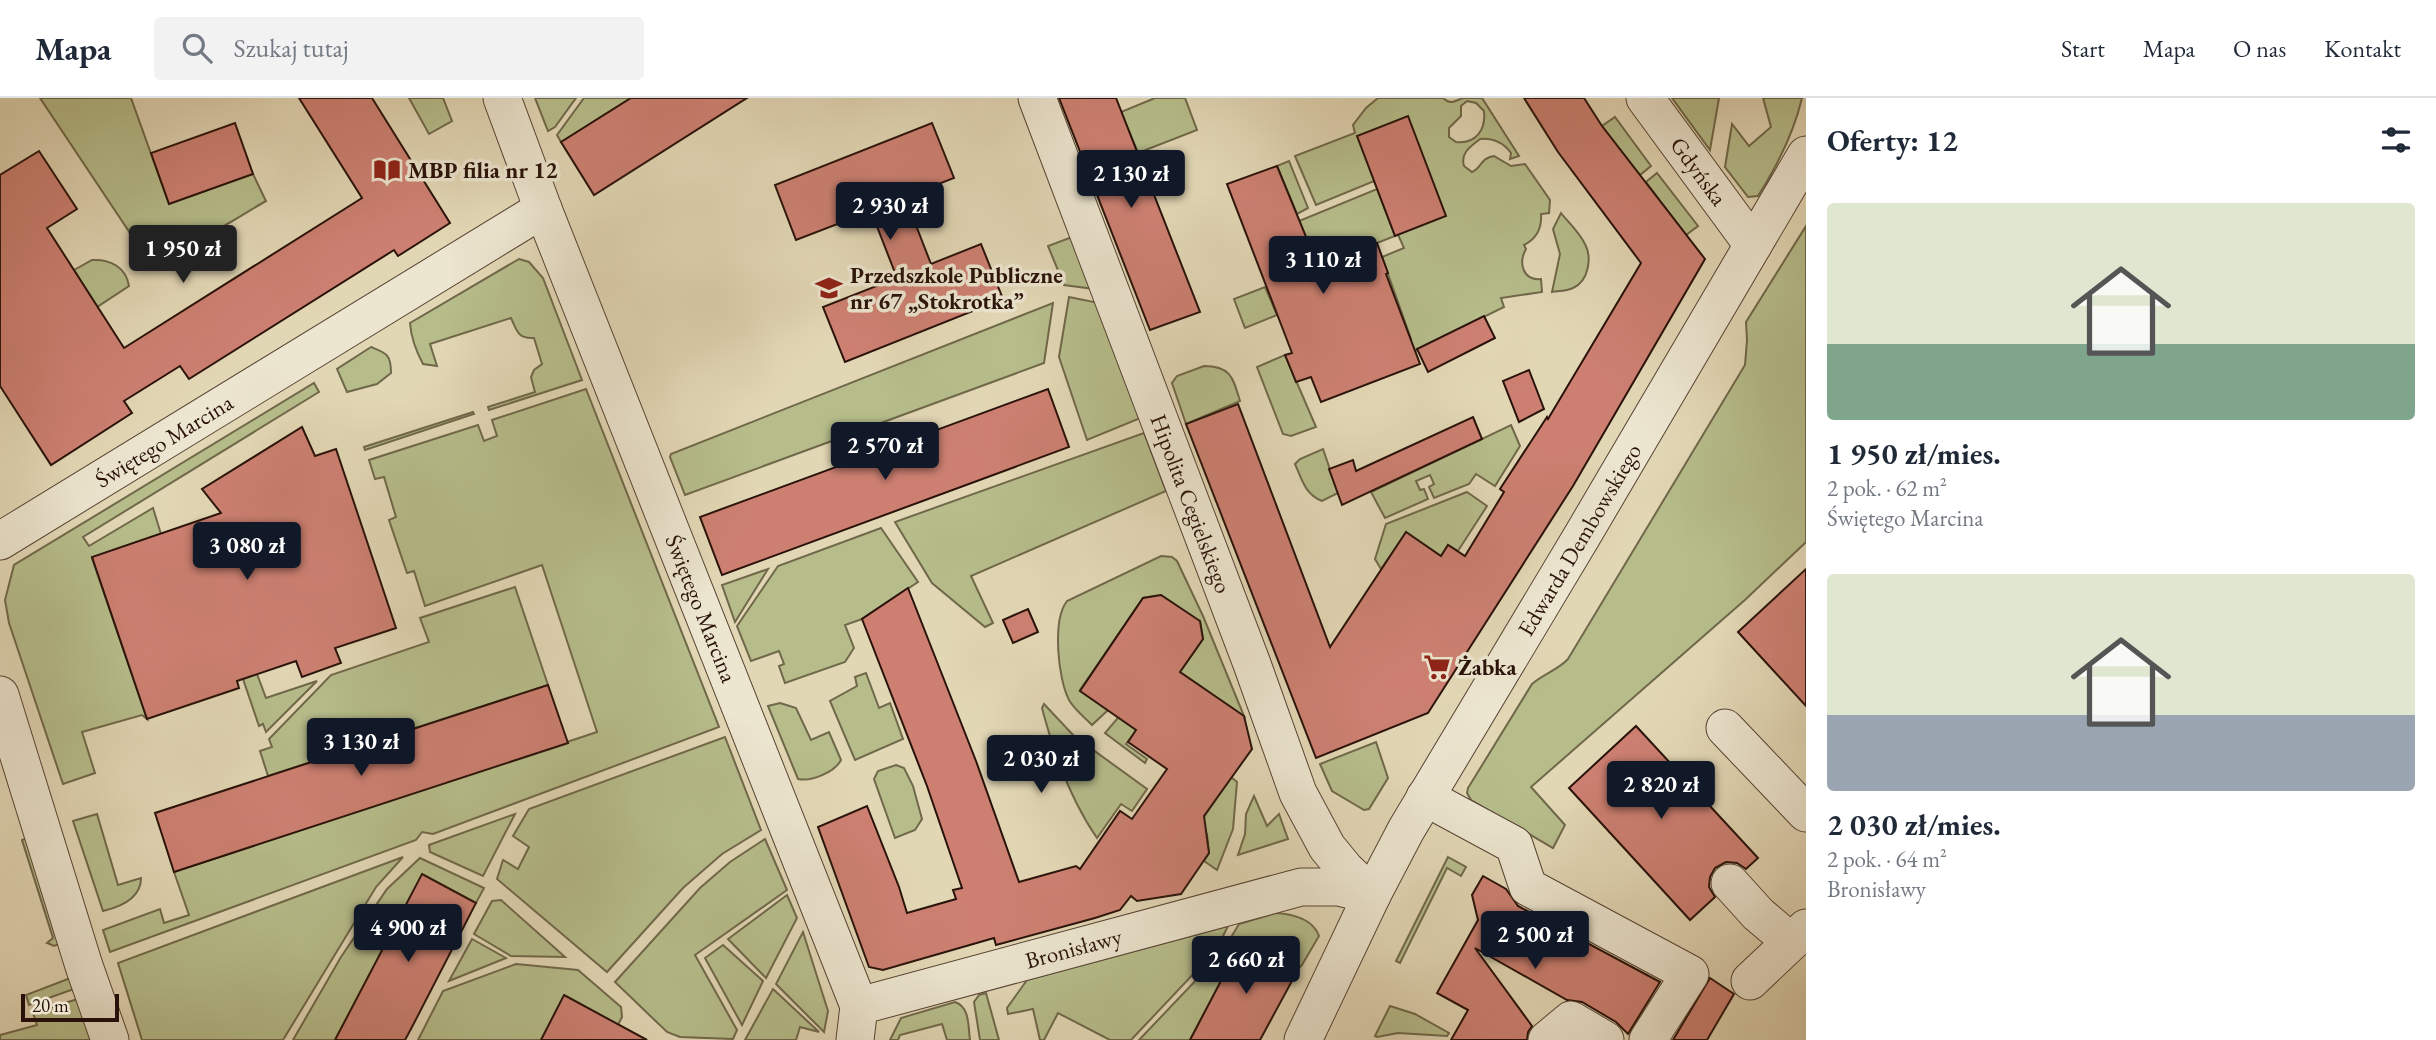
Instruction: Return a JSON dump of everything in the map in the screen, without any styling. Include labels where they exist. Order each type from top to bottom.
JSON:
[{"type":"street","name":"Świętego Marcina","points":[[502,98],[857,1023]]},
{"type":"street","name":"Hipolita Cegielskiego","points":[[1037,98],[1252,664],[1298,793],[1327,847],[1372,895]]},
{"type":"street","name":"Gdyńska","points":[[1645,98],[1753,245]]},
{"type":"street","name":"Edwarda Dembowskiego","points":[[1303,1040],[1372,895],[1425,797],[1806,155]]},
{"type":"street","name":"Świętego Marcina","points":[[0,541],[543,209]]},
{"type":"street","points":[[0,695],[11,777],[110,1040]]},
{"type":"street","points":[[1725,728],[1806,813]]},
{"type":"street","points":[[1425,797],[1514,845],[1528,887],[1689,974],[1648,1040]]},
{"type":"street","points":[[1730,883],[1758,914],[1798,935],[1750,981]]},
{"type":"street","name":"Bronisławy","points":[[857,1023],[1301,887],[1339,887],[1372,895]]},
{"type":"street","points":[[1547,1040],[1571,1020],[1605,1040]]},
{"type":"green space","points":[[40,98],[131,98],[169,204],[253,174],[266,201],[202,238],[183,245],[166,249],[150,248],[136,242]]},
{"type":"green space","points":[[409,98],[443,98],[452,121],[429,134]]},
{"type":"green space","points":[[535,98],[576,98],[555,127],[548,131]]},
{"type":"green space","points":[[584,98],[631,98],[561,142],[557,135]]},
{"type":"green space","points":[[1155,98],[1185,98],[1197,130],[1138,153],[1121,112]]},
{"type":"green space","points":[[1378,98],[1443,98],[1451,102],[1464,98],[1482,98],[1519,156],[1510,159],[1511,153],[1501,143],[1480,139],[1465,154],[1464,166],[1472,172],[1486,159],[1494,156],[1511,166],[1525,164],[1550,200],[1549,213],[1541,214],[1537,232],[1532,240],[1524,245],[1526,249],[1522,260],[1526,274],[1541,279],[1542,292],[1501,298],[1504,307],[1411,353],[1411,339],[1382,257],[1404,248],[1374,181],[1316,205],[1295,156],[1355,133],[1353,125]],"holes":[[[1467,101],[1476,103],[1484,111],[1481,130],[1469,141],[1456,142],[1449,137],[1449,128],[1461,116],[1461,106]]]},
{"type":"green space","points":[[1672,98],[1719,98],[1710,150]]},
{"type":"green space","points":[[1763,98],[1802,98],[1790,136],[1772,173],[1758,196],[1748,197],[1725,167],[1732,124],[1749,146],[1771,127]]},
{"type":"green space","points":[[1615,117],[1651,166],[1640,175],[1602,126]]},
{"type":"green space","points":[[1289,161],[1308,208],[1297,214],[1277,166]]},
{"type":"green space","points":[[1657,173],[1698,226],[1686,235],[1646,182]]},
{"type":"green space","points":[[1377,189],[1395,236],[1318,266],[1299,221]]},
{"type":"green space","points":[[1561,213],[1583,240],[1587,249],[1588,268],[1578,285],[1568,290],[1552,292],[1560,254],[1553,229]]},
{"type":"green space","points":[[1806,226],[1806,542],[1746,599],[1531,787],[1565,825],[1553,848],[1471,800],[1467,793],[1468,788],[1532,684],[1568,659],[1745,365],[1746,322]]},
{"type":"green space","points":[[1072,237],[1094,289],[1064,285],[1048,246]]},
{"type":"green space","points":[[519,259],[529,262],[543,278],[582,380],[489,410],[488,407],[535,392],[531,377],[534,370],[542,364],[534,338],[521,336],[511,318],[430,344],[437,366],[423,364],[414,344],[410,323]]},
{"type":"green space","points":[[92,260],[105,261],[121,269],[129,286],[97,307],[74,270]]},
{"type":"green space","points":[[1265,287],[1277,315],[1245,328],[1234,299]]},
{"type":"green space","points":[[1069,297],[1099,303],[1143,417],[1087,440],[1059,357]]},
{"type":"green space","points":[[1053,303],[1044,363],[685,495],[671,454]]},
{"type":"green space","points":[[371,347],[387,355],[391,373],[377,384],[347,392],[337,369]]},
{"type":"green space","points":[[1285,355],[1316,427],[1291,436],[1283,434],[1257,367]]},
{"type":"green space","points":[[1204,366],[1220,368],[1230,375],[1240,401],[1186,424],[1172,383],[1177,376]]},
{"type":"green space","points":[[314,383],[319,392],[83,537],[89,546],[153,508],[161,534],[92,558],[147,719],[142,715],[82,732],[95,773],[63,784],[9,623],[5,600],[14,565]]},
{"type":"green space","points":[[586,389],[719,727],[433,834],[422,832],[416,840],[110,952],[103,930],[160,909],[164,923],[189,915],[174,872],[597,732],[542,565],[425,606],[414,571],[407,573],[389,520],[396,517],[384,477],[375,479],[369,460],[478,425],[484,441],[497,436],[492,420]]},
{"type":"green space","points":[[473,412],[474,414],[365,450],[364,447]]},
{"type":"green space","points":[[1511,425],[1520,446],[1495,486],[1476,474],[1469,484],[1434,498],[1429,487],[1434,484],[1430,475],[1416,481],[1420,490],[1424,489],[1428,499],[1385,518],[1371,492]]},
{"type":"green space","points":[[1144,433],[1166,491],[971,576],[993,623],[985,627],[932,583],[895,522]]},
{"type":"green space","points":[[1323,449],[1338,493],[1322,501],[1308,490],[1295,464]]},
{"type":"green space","points":[[1467,492],[1487,506],[1458,551],[1448,545],[1441,556],[1406,533],[1381,569],[1375,559],[1386,524]]},
{"type":"green space","points":[[881,528],[918,582],[862,619],[845,625],[854,648],[845,662],[785,683],[779,666],[784,664],[779,651],[751,661],[737,626],[778,566]]},
{"type":"green space","points":[[1161,556],[1172,557],[1177,561],[1244,716],[1180,672],[1203,639],[1200,622],[1161,595],[1143,598],[1080,690],[1108,710],[1092,725],[1076,710],[1065,690],[1058,650],[1062,610],[1067,601]]},
{"type":"green space","points":[[768,569],[735,622],[722,585]]},
{"type":"green space","points":[[515,587],[548,685],[268,776],[260,751],[272,747],[269,739],[331,675],[429,642],[420,618]]},
{"type":"green space","points":[[866,673],[879,708],[890,703],[903,739],[855,760],[830,701],[857,686],[855,677]]},
{"type":"green space","points":[[257,674],[266,698],[317,681],[266,732],[263,724],[259,726],[243,679]]},
{"type":"green space","points":[[780,703],[796,708],[811,740],[829,732],[841,760],[834,768],[816,777],[798,779],[768,706]]},
{"type":"green space","points":[[1044,704],[1074,736],[1147,789],[1132,811],[1121,804],[1097,838],[1064,776],[1042,708]]},
{"type":"green space","points":[[1122,713],[1140,726],[1126,744],[1147,759],[1145,763],[1105,733]]},
{"type":"green space","points":[[725,737],[761,830],[722,854],[683,888],[607,972],[497,879],[503,860],[518,869],[529,847],[513,836],[529,809]]},
{"type":"green space","points":[[1376,742],[1388,778],[1369,809],[1364,810],[1332,791],[1320,764]]},
{"type":"green space","points":[[896,765],[904,768],[913,786],[922,819],[915,830],[895,838],[874,779],[878,771]]},
{"type":"green space","points":[[1231,777],[1237,782],[1233,829],[1217,870],[1204,861],[1209,853],[1207,834],[1192,825],[1204,817]]},
{"type":"green space","points":[[1254,796],[1267,826],[1279,814],[1288,839],[1238,855],[1245,834],[1246,814]]},
{"type":"green space","points":[[97,814],[118,885],[141,878],[133,897],[103,911],[73,821]]},
{"type":"green space","points":[[515,814],[483,876],[430,852],[429,845]]},
{"type":"green space","points":[[29,837],[62,943],[54,946],[47,943],[53,938],[22,840]]},
{"type":"green space","points":[[765,839],[787,890],[695,955],[737,1030],[733,1039],[680,1037],[667,1032],[615,982],[700,888],[730,862]]},
{"type":"green space","points":[[403,857],[376,887],[283,1040],[142,1040],[118,963]]},
{"type":"green space","points":[[1448,857],[1466,867],[1461,876],[1447,868],[1400,963],[1396,961]]},
{"type":"green space","points":[[420,858],[484,888],[476,903],[422,875],[335,1040],[293,1040],[341,957],[387,889]]},
{"type":"green space","points":[[787,895],[797,918],[766,978],[728,939]]},
{"type":"green space","points":[[501,900],[565,957],[511,956],[474,934],[492,901]]},
{"type":"green space","points":[[1276,913],[1295,916],[1307,922],[1319,936],[1299,968],[1243,939],[1190,1040],[1139,1040],[1221,954],[1239,924]]},
{"type":"green space","points":[[1228,926],[1216,950],[1131,1040],[1110,1040],[1058,1013],[1044,1040],[1040,1040],[1033,1009],[1008,1014],[1007,1008],[1027,980]]},
{"type":"green space","points":[[803,932],[828,1011],[824,1032],[776,984]]},
{"type":"green space","points":[[472,939],[506,958],[449,981]]},
{"type":"green space","points":[[723,945],[763,981],[742,1025],[705,958]]},
{"type":"green space","points":[[516,964],[578,970],[621,1007],[622,1017],[618,1025],[564,996],[541,1040],[418,1040],[443,991]]},
{"type":"green space","points":[[73,977],[77,988],[29,1005],[26,995]]},
{"type":"green space","points":[[773,989],[819,1032],[800,1027],[796,1040],[745,1040]]},
{"type":"green space","points":[[986,993],[999,1040],[980,1040],[974,1002],[979,995]]},
{"type":"green space","points":[[81,998],[95,1040],[0,1040],[0,1035],[37,1025],[33,1013]]},
{"type":"green space","points":[[955,1002],[960,1004],[966,1013],[970,1040],[947,1040],[942,1024],[900,1035],[898,1040],[890,1040],[901,1018]]},
{"type":"green space","points":[[1390,1006],[1415,1014],[1449,1033],[1447,1036],[1398,1033],[1377,1037],[1375,1036]]},
{"type":"building","points":[[299,98],[372,98],[450,223],[398,256],[394,250],[189,379],[180,366],[124,401],[132,413],[51,465],[0,386],[0,175],[39,151],[77,209],[47,228],[124,348],[362,198]]},
{"type":"building","points":[[631,98],[747,98],[594,195],[561,142]]},
{"type":"building","points":[[1059,98],[1116,98],[1200,312],[1150,330]]},
{"type":"building","points":[[1524,98],[1584,98],[1602,126],[1705,259],[1573,486],[1428,713],[1316,758],[1186,424],[1238,404],[1330,647],[1406,532],[1441,556],[1448,545],[1465,556],[1504,492],[1500,489],[1547,417],[1548,419],[1641,263],[1558,152]]},
{"type":"building","points":[[1408,116],[1446,216],[1395,236],[1357,136]]},
{"type":"building","points":[[235,123],[253,174],[169,204],[151,153]]},
{"type":"building","points":[[932,123],[954,178],[905,197],[931,264],[981,244],[1003,299],[845,362],[823,307],[897,278],[871,211],[796,240],[775,185]]},
{"type":"building","points":[[1277,166],[1318,266],[1377,243],[1420,364],[1321,402],[1311,377],[1296,382],[1285,355],[1292,353],[1227,184]]},
{"type":"building","points":[[1484,316],[1495,338],[1428,372],[1417,349]]},
{"type":"building","points":[[1529,370],[1544,409],[1519,422],[1503,381]]},
{"type":"building","points":[[1048,389],[1069,447],[722,575],[700,517]]},
{"type":"building","points":[[1473,417],[1482,439],[1342,505],[1329,469],[1353,460],[1356,471]]},
{"type":"building","points":[[302,427],[315,456],[336,449],[396,628],[335,648],[341,663],[302,677],[296,661],[237,681],[239,688],[147,719],[92,557],[221,513],[202,489]]},
{"type":"building","points":[[1806,569],[1806,706],[1738,632]]},
{"type":"building","points":[[908,588],[976,761],[1019,882],[1076,866],[1080,869],[1120,811],[1132,819],[1167,769],[1128,742],[1136,730],[1080,691],[1143,598],[1161,595],[1200,621],[1203,639],[1180,672],[1244,716],[1252,749],[1204,816],[1209,853],[1181,894],[1137,901],[1131,896],[1120,910],[996,945],[994,938],[883,970],[869,967],[818,827],[867,806],[907,913],[956,899],[953,890],[962,888],[927,786],[862,619]]},
{"type":"building","points":[[1028,609],[1038,632],[1013,643],[1003,620]]},
{"type":"building","points":[[548,685],[568,743],[174,872],[155,813]]},
{"type":"building","points":[[1636,726],[1758,858],[1746,869],[1737,863],[1726,862],[1715,868],[1709,887],[1715,897],[1690,920],[1569,788]]},
{"type":"building","points":[[422,874],[476,903],[412,1027],[405,1040],[335,1040]]},
{"type":"building","points":[[1483,876],[1506,889],[1518,906],[1660,982],[1628,1034],[1616,1022],[1582,1002],[1567,1000],[1475,948],[1532,1026],[1527,1040],[1451,1040],[1468,1010],[1437,993],[1478,920],[1472,895]]},
{"type":"building","points":[[1243,939],[1299,968],[1260,1040],[1190,1040]]},
{"type":"building","points":[[1710,978],[1734,994],[1707,1040],[1673,1040]]},
{"type":"building","points":[[564,995],[647,1040],[541,1040]]},
{"type":"place","name":"MBP filia nr 12","points":[[387,170]]},
{"type":"place","name":"Przedszkole Publiczne nr 67 „Stokrotka”","points":[[829,288]]},
{"type":"place","name":"Żabka","points":[[1437,667]]}]
